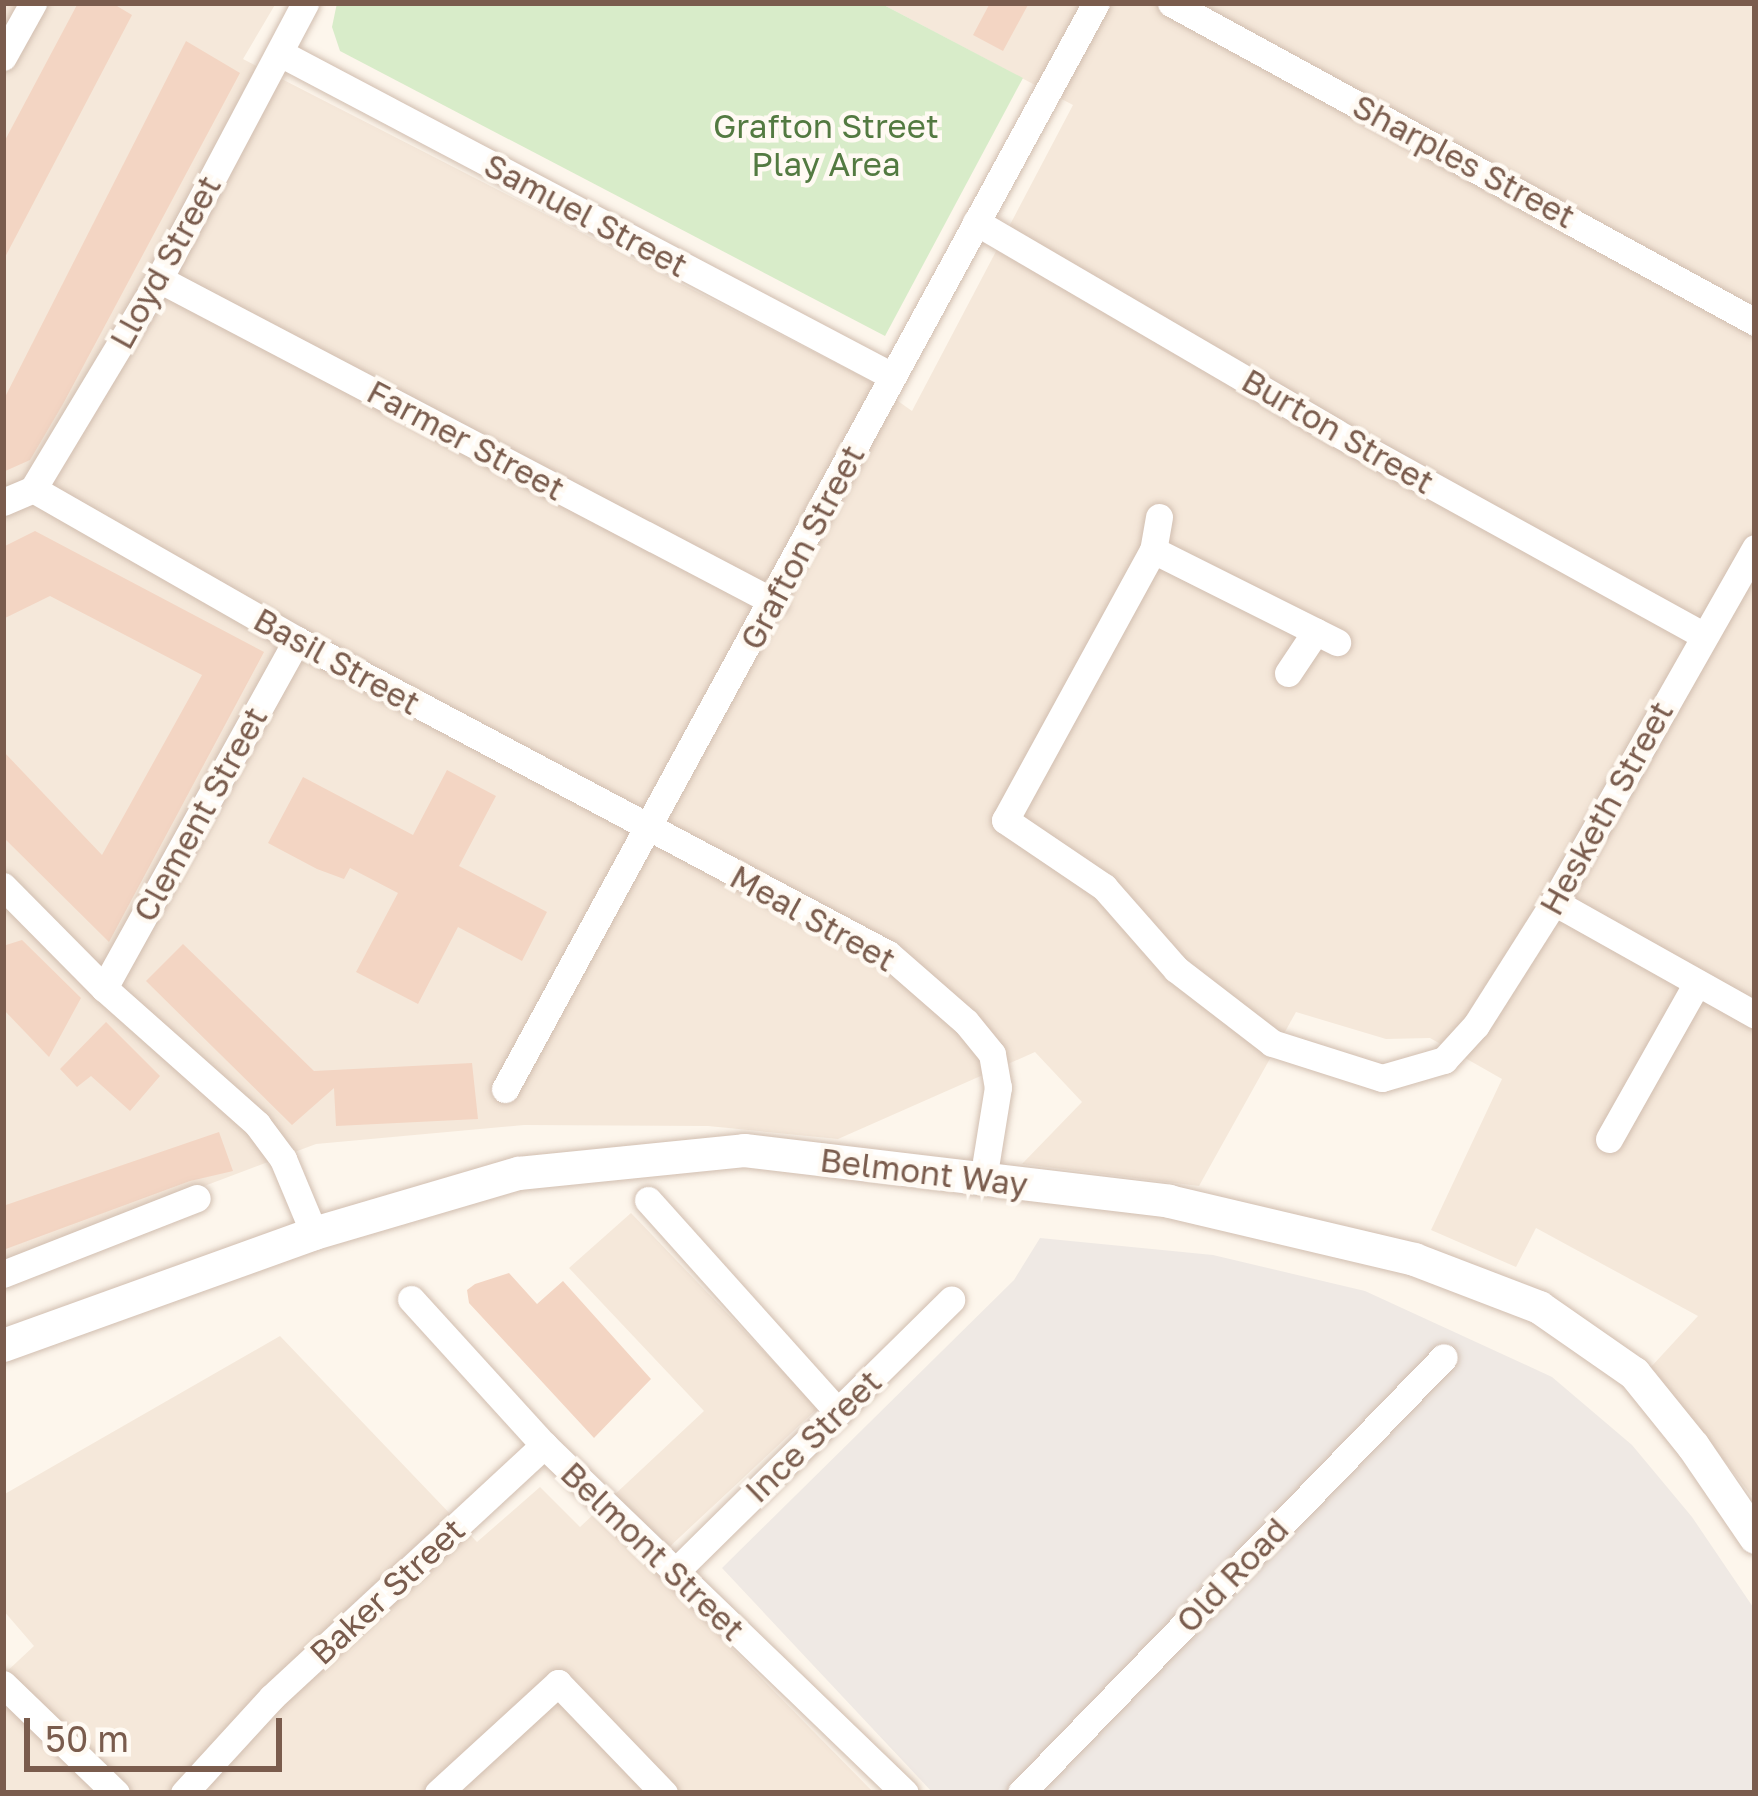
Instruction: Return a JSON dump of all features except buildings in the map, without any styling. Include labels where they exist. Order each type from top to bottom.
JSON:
[{"type":"street","points":[[3,57],[33,3]]},
{"type":"street","name":"Lloyd Street","points":[[33,489],[159,279],[305,3]]},
{"type":"street","name":"Grafton Street","points":[[505,1089],[1096,3]]},
{"type":"street","name":"Sharples Street","points":[[1171,3],[1755,322]]},
{"type":"street","name":"Samuel Street","points":[[280,53],[892,376]]},
{"type":"street","name":"Burton Street","points":[[976,222],[1335,432],[1702,635]]},
{"type":"street","name":"Farmer Street","points":[[159,279],[774,602]]},
{"type":"street","points":[[3,502],[33,489]]},
{"type":"street","name":"Basil Street","points":[[33,489],[297,640],[644,828]]},
{"type":"street","points":[[1159,517],[1153,550],[1326,637],[1288,673]]},
{"type":"street","name":"Hesketh Street","points":[[1153,550],[997,832],[1104,887],[1176,969],[1272,1042],[1382,1078],[1444,1060],[1476,1025],[1554,902],[1755,548]]},
{"type":"street","name":"Clement Street","points":[[104,988],[297,640]]},
{"type":"street","name":"Meal Street","points":[[644,828],[809,908],[888,954],[966,1022],[992,1054],[998,1088],[986,1161]]},
{"type":"street","points":[[7,895],[257,1124],[283,1159],[314,1233]]},
{"type":"street","points":[[1554,902],[1755,1015]]},
{"type":"street","points":[[1609,1139],[1697,982]]},
{"type":"street","name":"Belmont Way","points":[[3,1345],[314,1233],[518,1173],[744,1150],[1169,1202],[1414,1259],[1539,1307],[1634,1373],[1693,1446],[1755,1538]]},
{"type":"street","points":[[3,1274],[196,1198]]},
{"type":"street","points":[[648,1200],[838,1412]]},
{"type":"street","name":"Belmont Street","points":[[411,1299],[544,1445],[905,1793]]},
{"type":"street","name":"Ince Street","points":[[675,1572],[951,1300]]},
{"type":"street","name":"Old Road","points":[[1024,1792],[1444,1358]]},
{"type":"street","name":"Baker Street","points":[[184,1793],[272,1697],[544,1445]]},
{"type":"street","points":[[3,1684],[116,1793]]},
{"type":"street","points":[[438,1793],[558,1684],[664,1793]]},
{"type":"shaded area","points":[[3,3],[276,3],[243,59],[867,379],[912,411],[1073,105],[880,3],[1755,3],[1755,1500],[1651,1367],[1698,1316],[1536,1228],[1516,1267],[1431,1230],[1502,1079],[1430,1038],[1386,1039],[1296,1012],[1199,1186],[1022,1164],[1082,1102],[1035,1052],[838,1139],[708,1126],[524,1125],[316,1144],[3,1262]]},
{"type":"shaded area","points":[[631,1213],[818,1408],[650,1565],[874,1793],[3,1793],[3,1675],[34,1646],[3,1610],[3,1495],[280,1336],[477,1542],[540,1487],[580,1527],[704,1411],[569,1268]]},
{"type":"shaded area","points":[[1040,1238],[1213,1255],[1365,1291],[1552,1377],[1632,1445],[1692,1517],[1755,1610],[1755,1793],[933,1793],[722,1568],[1014,1280]]},
{"type":"green space","name":"Grafton Street Play Area","points":[[337,3],[880,3],[1023,78],[885,336],[340,51],[332,27]]}]
